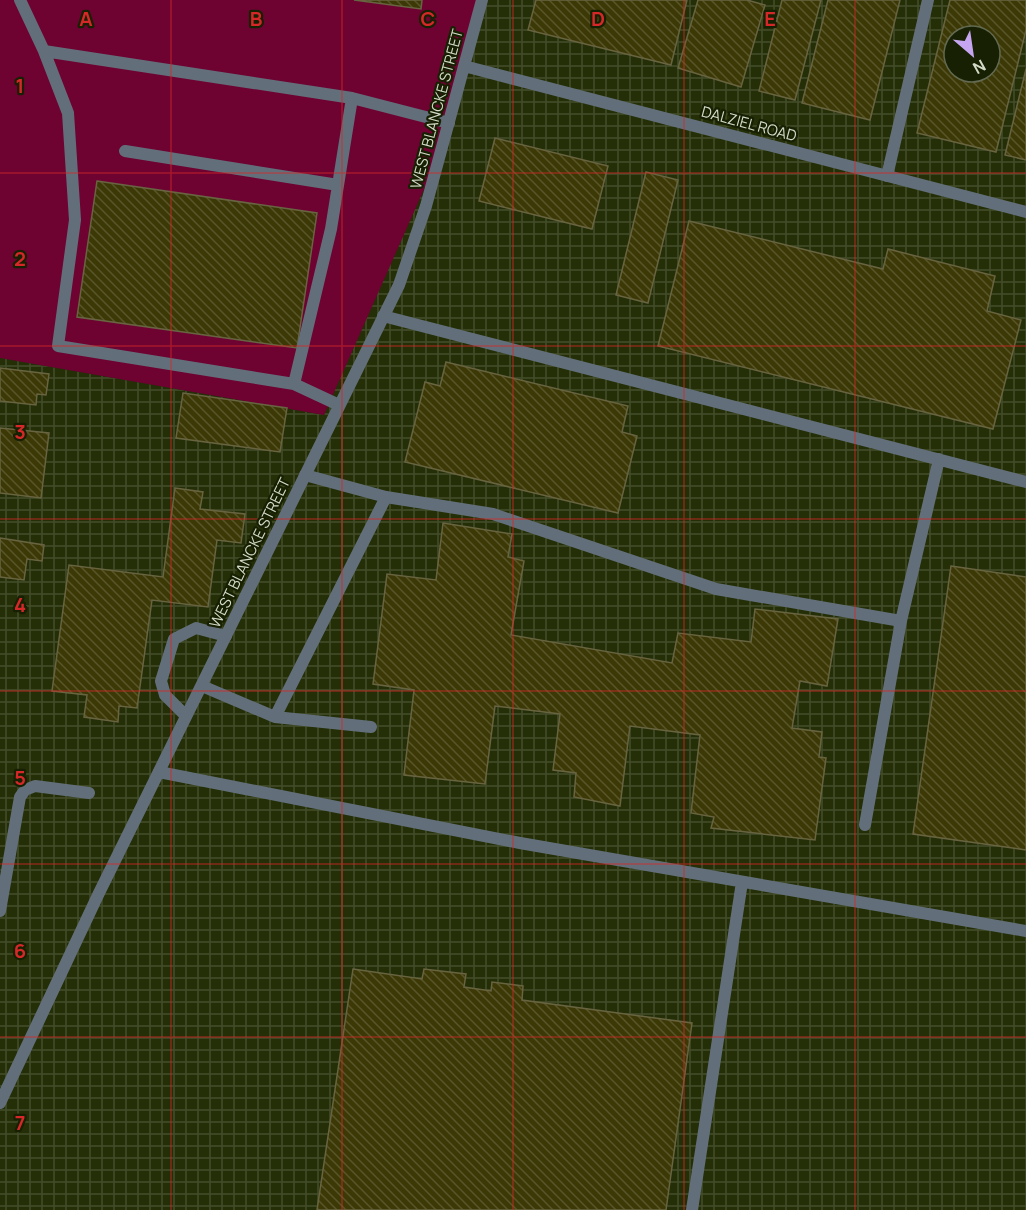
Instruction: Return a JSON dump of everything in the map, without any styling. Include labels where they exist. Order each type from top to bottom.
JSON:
[{"type":"street","points":[[20,0],[44,51],[68,113],[75,220],[58,346],[294,384],[339,405]]},
{"type":"street","name":"WEST BLANCKE STREET","points":[[0,1103],[3,1089],[399,285],[426,206],[482,0]]},
{"type":"street","points":[[887,176],[928,0]]},
{"type":"street","points":[[44,51],[352,98],[449,123]]},
{"type":"street","name":"DALZIEL ROAD","points":[[464,66],[1026,212]]},
{"type":"street","points":[[294,384],[331,229],[352,98]]},
{"type":"street","points":[[125,151],[338,185]]},
{"type":"street","points":[[383,316],[1026,482]]},
{"type":"street","points":[[865,825],[901,621],[939,459]]},
{"type":"street","points":[[305,475],[386,497],[493,514],[716,589],[901,621]]},
{"type":"street","points":[[275,717],[386,497]]},
{"type":"street","points":[[186,716],[165,695],[161,681],[174,639],[196,628],[226,636]]},
{"type":"street","points":[[202,686],[275,717],[371,727]]},
{"type":"street","points":[[159,772],[520,843],[1026,932]]},
{"type":"street","points":[[0,910],[20,797],[26,790],[35,786],[89,794]]},
{"type":"street","points":[[692,1210],[742,882]]},
{"type":"shaded area","points":[[0,0],[479,0],[444,144],[324,415],[0,358]]},
{"type":"shaded area","points":[[479,0],[1026,0],[1026,1210],[0,1210],[0,358],[324,415]]},
{"type":"building","points":[[354,0],[422,0],[421,9]]},
{"type":"building","points":[[536,0],[687,0],[671,65],[528,30]]},
{"type":"building","points":[[698,0],[747,0],[765,5],[741,87],[678,68]]},
{"type":"building","points":[[782,0],[821,0],[795,100],[759,91]]},
{"type":"building","points":[[828,0],[900,0],[870,120],[802,103]]},
{"type":"building","points":[[950,0],[1026,0],[1026,30],[996,152],[917,133],[942,32],[942,84],[1002,84],[1002,24],[944,24]]},
{"type":"building","points":[[1026,69],[1026,160],[1005,155]]},
{"type":"building","points":[[495,138],[608,166],[592,229],[479,201]]},
{"type":"building","points":[[646,172],[678,180],[648,303],[616,295]]},
{"type":"building","points":[[97,181],[317,213],[297,348],[77,317]]},
{"type":"building","points":[[689,221],[883,269],[888,249],[995,276],[987,311],[1021,320],[993,429],[658,346]]},
{"type":"building","points":[[446,362],[628,406],[622,432],[637,436],[618,513],[405,462],[425,382],[440,386]]},
{"type":"building","points":[[0,368],[49,374],[46,395],[37,394],[36,405],[0,401]]},
{"type":"building","points":[[183,393],[287,408],[280,452],[176,438]]},
{"type":"building","points":[[0,428],[49,433],[41,498],[0,493]]},
{"type":"building","points":[[175,488],[203,492],[200,509],[245,514],[241,543],[217,540],[208,607],[152,600],[137,708],[119,706],[118,722],[84,717],[87,695],[52,691],[69,565],[163,577]]},
{"type":"building","points":[[443,523],[512,534],[508,557],[524,561],[511,635],[672,663],[678,633],[751,642],[755,609],[838,619],[827,686],[800,681],[792,728],[822,732],[819,757],[826,758],[815,840],[711,828],[714,817],[691,813],[700,735],[630,726],[620,806],[574,797],[576,773],[553,770],[560,714],[495,706],[485,784],[404,775],[414,690],[373,684],[387,574],[436,580]]},
{"type":"building","points":[[0,538],[44,545],[42,561],[27,559],[24,580],[0,577]]},
{"type":"building","points":[[951,566],[1026,577],[1026,850],[913,834]]},
{"type":"building","points":[[353,969],[422,979],[424,969],[466,974],[464,987],[491,991],[492,982],[523,986],[522,1000],[692,1023],[666,1210],[317,1210]]}]
